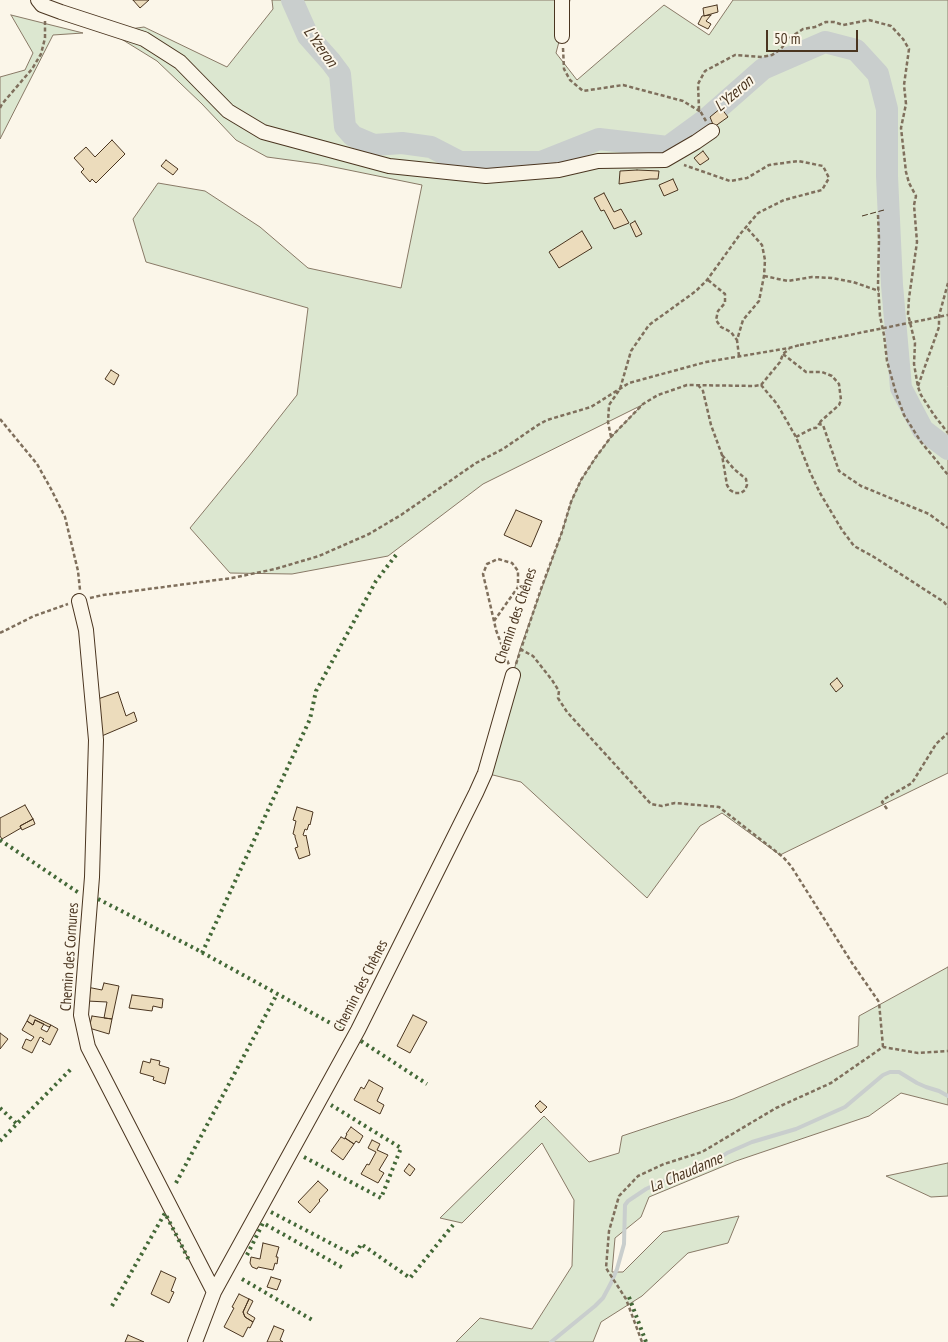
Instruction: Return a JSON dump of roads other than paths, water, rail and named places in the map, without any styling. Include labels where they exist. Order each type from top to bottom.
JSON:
[{"type":"street","points":[[562,0],[562,36]]},
{"type":"street","points":[[40,2],[144,39],[180,62],[228,111],[263,132],[389,166],[486,176],[559,170],[598,161],[665,160],[712,131]]},
{"type":"street","name":"Chemin des Cornures","points":[[79,601],[86,630],[96,740],[92,877],[81,1015],[88,1047],[214,1292]]},
{"type":"street","name":"Chemin des Chênes","points":[[214,1292],[358,1030],[476,793],[485,773],[513,675]]},
{"type":"street","points":[[195,1342],[214,1292]]},
{"type":"waterway","name":"L'Yzeron","points":[[292,0],[308,36],[340,74],[345,127],[353,136],[374,145],[402,143],[431,147],[460,162],[541,162],[599,139],[668,147],[705,120],[763,69],[825,42],[856,50],[878,74],[887,109],[887,176],[892,285],[901,388],[923,430],[948,449]]},
{"type":"waterway","name":"La Chaudanne","points":[[551,1342],[603,1298],[617,1269],[624,1244],[625,1205],[646,1189],[670,1178],[705,1169],[727,1153],[752,1142],[796,1129],[845,1107],[883,1075],[890,1072],[899,1072],[917,1083],[948,1096]]}]
